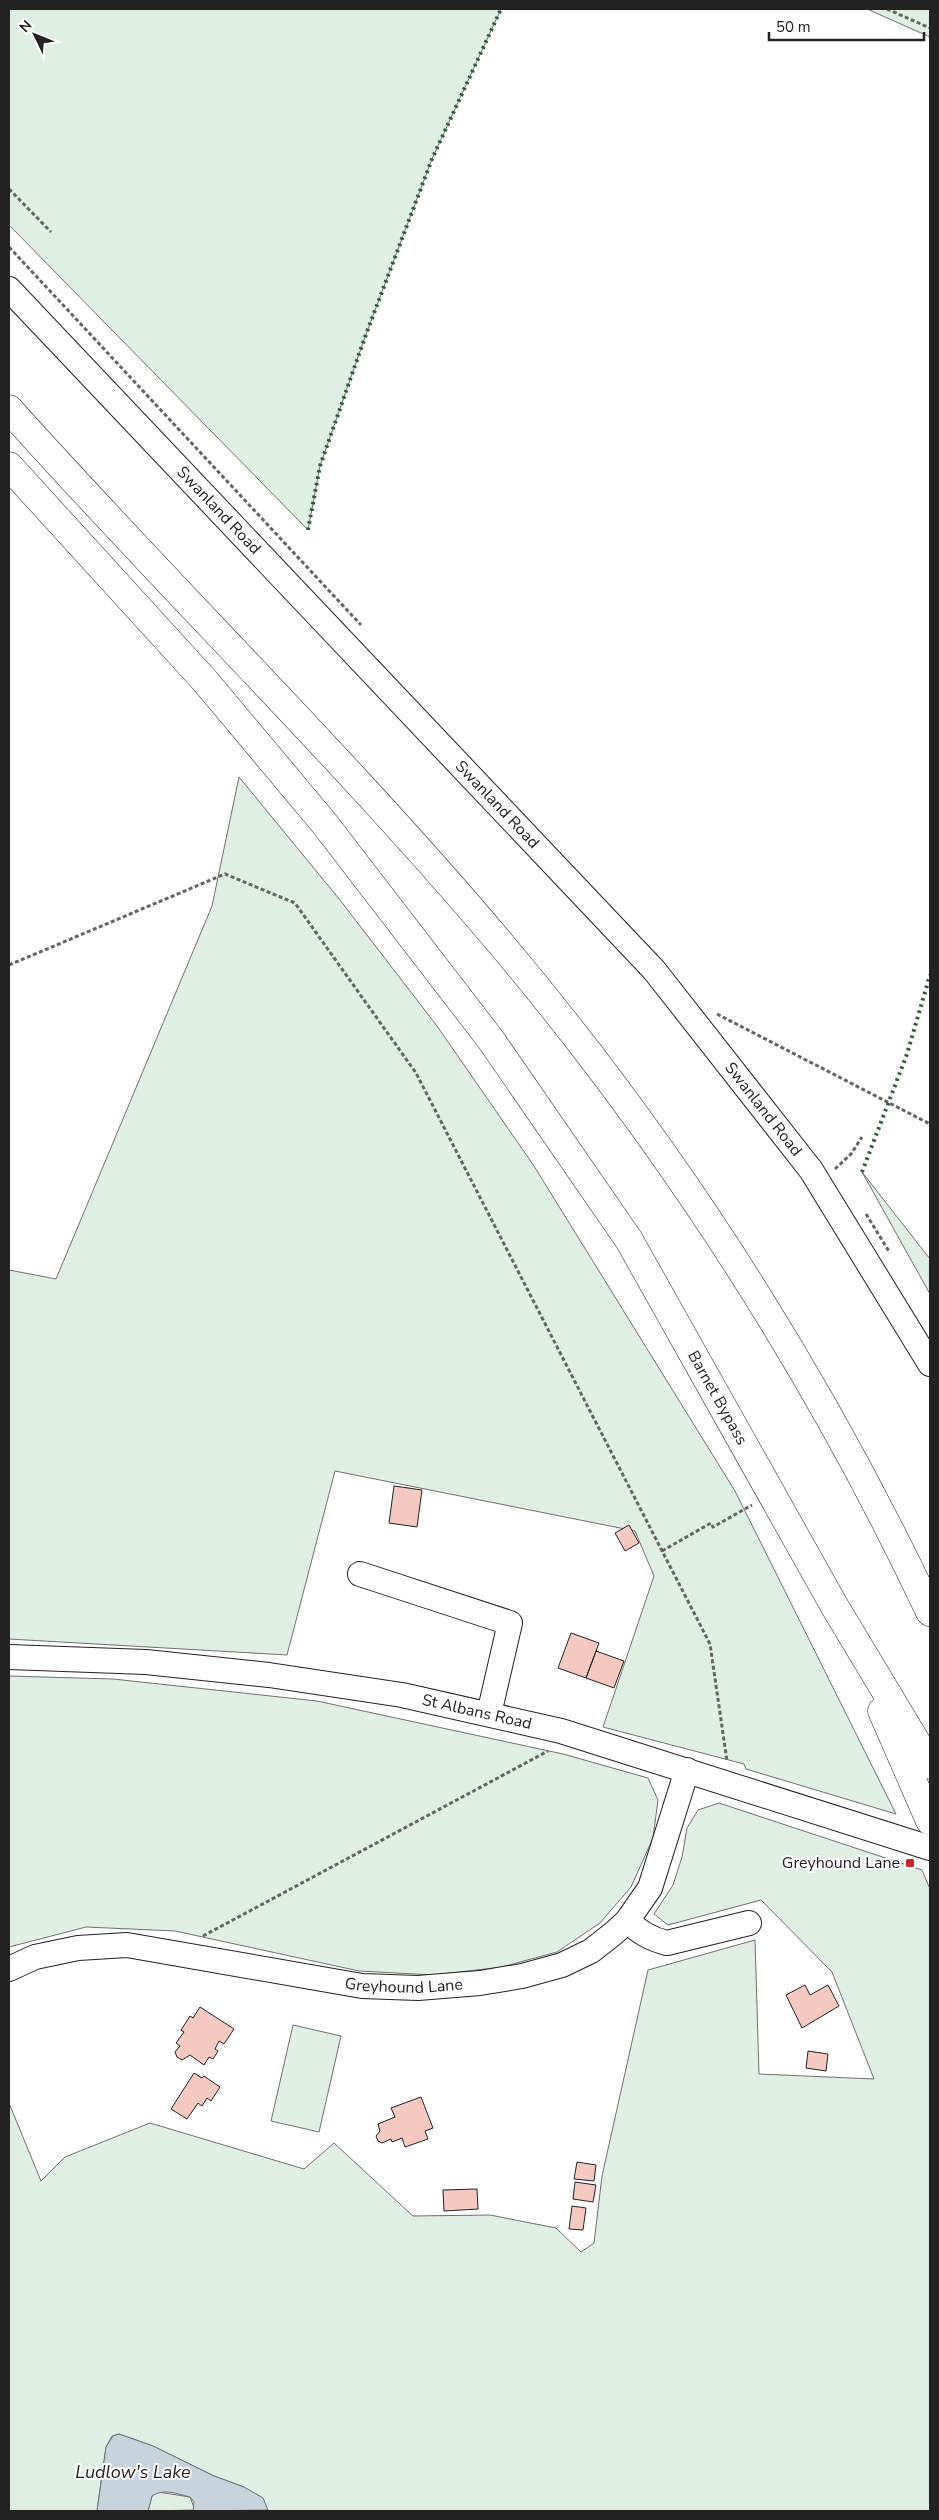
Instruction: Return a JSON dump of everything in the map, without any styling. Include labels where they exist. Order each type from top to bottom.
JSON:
[{"type":"highway","points":[[9,409],[362,789],[501,944],[600,1069],[686,1186],[794,1355],[892,1531],[930,1612]]},
{"type":"highway","name":"Barnet Bypass","points":[[9,466],[212,690],[324,824],[491,1040],[629,1240],[835,1607],[930,1766]]},
{"type":"highway","points":[[835,1607],[930,1821]]},
{"type":"street","name":"Swanland Road","points":[[9,289],[654,970],[819,1182],[930,1364]]},
{"type":"street","points":[[360,1574],[510,1623],[489,1714]]},
{"type":"street","name":"St Albans Road","points":[[9,1656],[146,1662],[269,1675],[402,1695],[561,1731],[730,1783],[930,1848]]},
{"type":"street","name":"Greyhound Lane","points":[[9,1969],[35,1957],[78,1948],[127,1944],[362,1986],[418,1988],[480,1983],[522,1976],[562,1965],[592,1951],[628,1921],[650,1888],[687,1770]]},
{"type":"street","points":[[628,1921],[654,1940],[667,1943],[748,1923]]},
{"type":"path","points":[[887,9],[930,28]]},
{"type":"path","points":[[9,189],[51,232]]},
{"type":"path","points":[[9,965],[225,874],[294,902],[416,1073],[710,1644],[730,1783]]},
{"type":"path","points":[[713,1012],[930,1124]]},
{"type":"path","points":[[819,1182],[852,1154],[862,1137]]},
{"type":"path","points":[[662,1551],[711,1523],[713,1527],[743,1510]]},
{"type":"path","points":[[185,1954],[201,1937],[556,1747],[561,1731]]},
{"type":"green space","points":[[9,9],[501,9],[432,159],[365,337],[320,466],[308,530],[9,225]]},
{"type":"green space","points":[[867,9],[930,9],[930,37]]},
{"type":"green space","points":[[239,777],[340,900],[437,1026],[534,1166],[735,1491],[896,1814],[746,1769],[744,1764],[603,1727],[654,1576],[635,1531],[335,1471],[287,1655],[9,1639],[9,1270],[56,1279],[212,906]]},
{"type":"green space","points":[[862,1172],[930,1259],[930,1294]]},
{"type":"green space","points":[[9,1676],[113,1679],[317,1701],[563,1754],[648,1778],[658,1800],[653,1838],[631,1887],[600,1923],[557,1952],[502,1967],[434,1975],[359,1971],[175,1931],[86,1927],[9,1947]]},
{"type":"green space","points":[[719,1803],[922,1870],[930,1889],[930,2511],[267,2511],[244,2487],[214,2476],[153,2446],[119,2434],[112,2436],[106,2447],[97,2511],[9,2511],[9,2103],[41,2181],[65,2157],[150,2123],[304,2169],[334,2143],[413,2216],[490,2215],[556,2228],[581,2252],[594,2243],[602,2176],[648,1970],[755,1940],[759,2074],[874,2079],[832,1972],[761,1900],[668,1925],[654,1914],[673,1885],[682,1857],[687,1828],[698,1810]]},
{"type":"green space","points":[[293,2025],[341,2036],[319,2132],[271,2121]]},
{"type":"green space","points":[[158,2492],[190,2497],[195,2510],[148,2511],[152,2496]]},
{"type":"water","name":"Ludlow's Lake","points":[[119,2434],[153,2446],[214,2476],[244,2487],[263,2498],[268,2510],[193,2511],[194,2502],[190,2497],[161,2492],[152,2496],[148,2511],[97,2511],[106,2447],[113,2436]]},
{"type":"building","points":[[394,1486],[422,1490],[417,1527],[389,1523]]},
{"type":"building","points":[[629,1525],[639,1543],[625,1551],[615,1533]]},
{"type":"building","points":[[571,1633],[599,1643],[586,1678],[558,1668]]},
{"type":"building","points":[[596,1651],[624,1661],[614,1688],[586,1678]]},
{"type":"building","points":[[805,1985],[810,1995],[828,1985],[839,2006],[802,2028],[786,1995]]},
{"type":"building","points":[[200,2007],[234,2029],[224,2044],[219,2041],[215,2049],[218,2051],[213,2059],[209,2057],[204,2065],[190,2055],[182,2060],[177,2057],[175,2052],[180,2046],[176,2043],[184,2032],[181,2030],[190,2016],[193,2018]]},
{"type":"building","points":[[808,2051],[828,2054],[826,2071],[806,2068]]},
{"type":"building","points":[[194,2073],[202,2078],[204,2076],[220,2087],[211,2101],[207,2098],[202,2106],[198,2103],[187,2119],[171,2109]]},
{"type":"building","points":[[421,2097],[433,2128],[425,2131],[428,2139],[405,2147],[402,2138],[392,2142],[391,2139],[382,2143],[378,2141],[376,2136],[380,2131],[378,2124],[395,2117],[391,2108]]},
{"type":"building","points":[[577,2162],[596,2165],[594,2181],[574,2179]]},
{"type":"building","points":[[575,2182],[596,2185],[593,2202],[573,2199]]},
{"type":"building","points":[[477,2189],[478,2209],[444,2211],[443,2190]]},
{"type":"building","points":[[572,2206],[586,2208],[583,2230],[569,2229]]},
{"type":"hedge","points":[[308,530],[320,466],[365,337],[432,159],[501,9]]},
{"type":"hedge","points":[[862,1172],[907,1054],[930,975]]},
{"type":"place","name":"Greyhound Lane","points":[[910,1863]]}]
